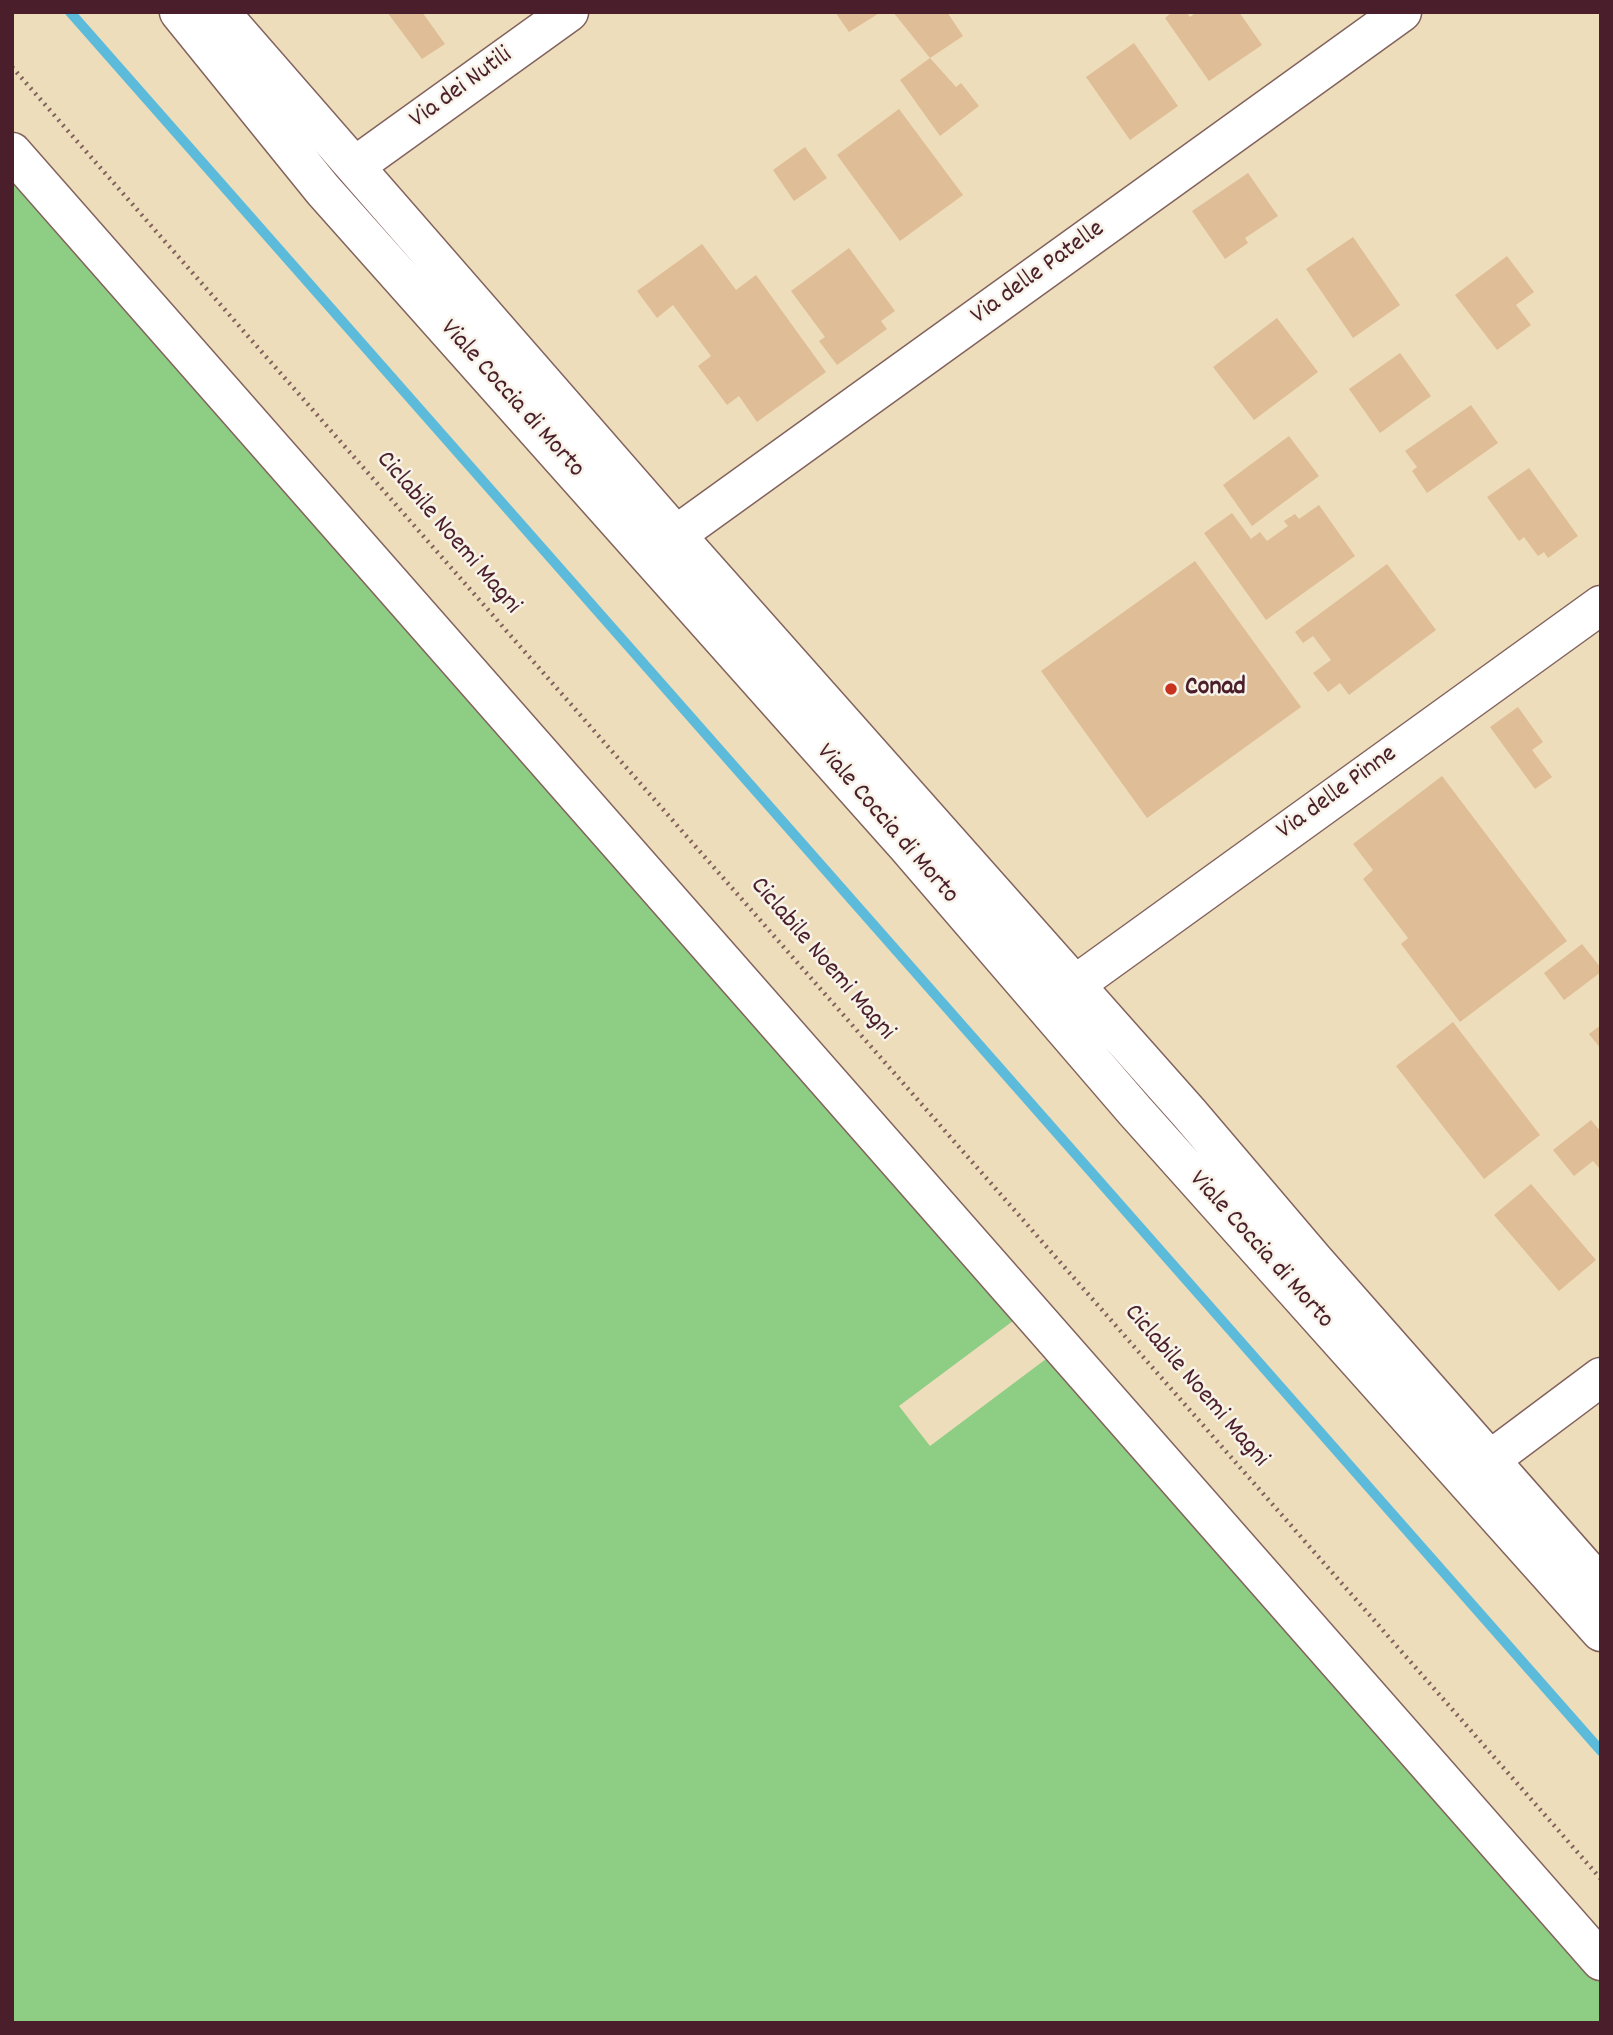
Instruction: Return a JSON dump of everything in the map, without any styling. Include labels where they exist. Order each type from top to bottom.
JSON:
[{"type":"street","name":"Viale Coccia di Morto","points":[[178,12],[323,190],[907,846],[1135,1111],[1601,1632]]},
{"type":"street","name":"Via dei Nutili","points":[[355,166],[569,12]]},
{"type":"street","name":"Via delle Patelle","points":[[676,535],[1402,12]]},
{"type":"street","name":"Viale Coccia di Morto","points":[[224,14],[676,535],[1076,984],[1601,1586]]},
{"type":"street","points":[[12,152],[1601,1961]]},
{"type":"street","name":"Via delle Pinne","points":[[1076,984],[1601,605]]},
{"type":"street","points":[[1490,1460],[1601,1377]]},
{"type":"path","name":"Ciclabile Noemi Magni","points":[[12,67],[1601,1879]]},
{"type":"green space","points":[[12,165],[897,1190],[1021,1315],[899,1406],[930,1446],[1054,1353],[1601,1979],[1601,2023],[12,2023]]},
{"type":"building","points":[[387,12],[422,12],[445,44],[422,59]]},
{"type":"building","points":[[835,12],[881,12],[849,32]]},
{"type":"building","points":[[893,12],[947,12],[963,36],[930,58]]},
{"type":"building","points":[[1172,12],[1186,12],[1190,17],[1197,12],[1239,12],[1262,45],[1209,81],[1165,18]]},
{"type":"building","points":[[1134,43],[1178,106],[1130,140],[1086,77]]},
{"type":"building","points":[[930,58],[956,87],[961,83],[979,106],[940,136],[900,80]]},
{"type":"building","points":[[899,109],[963,195],[900,241],[837,155]]},
{"type":"building","points":[[805,147],[827,178],[794,201],[773,170]]},
{"type":"building","points":[[1248,173],[1278,216],[1245,238],[1248,243],[1225,259],[1192,211]]},
{"type":"building","points":[[1353,237],[1400,305],[1353,338],[1306,269]]},
{"type":"building","points":[[702,244],[736,290],[756,275],[826,372],[757,422],[739,396],[727,405],[698,366],[711,356],[673,305],[657,318],[637,291]]},
{"type":"building","points":[[849,248],[895,311],[881,321],[887,329],[837,365],[819,341],[825,337],[791,291]]},
{"type":"building","points":[[1507,256],[1534,292],[1516,305],[1531,325],[1497,350],[1455,295]]},
{"type":"building","points":[[1277,318],[1318,372],[1254,420],[1213,367]]},
{"type":"building","points":[[1400,353],[1431,396],[1380,433],[1349,389]]},
{"type":"building","points":[[1471,405],[1498,443],[1427,493],[1412,471],[1417,467],[1405,451]]},
{"type":"building","points":[[1289,436],[1319,476],[1252,526],[1223,485]]},
{"type":"building","points":[[1529,468],[1578,536],[1548,558],[1544,552],[1538,556],[1524,537],[1519,541],[1487,497]]},
{"type":"building","points":[[1319,505],[1355,556],[1266,620],[1204,533],[1232,513],[1251,539],[1260,532],[1267,541],[1288,526],[1284,521],[1295,514],[1299,519]]},
{"type":"building","name":"Conad","points":[[1195,561],[1301,707],[1147,818],[1041,671]]},
{"type":"building","points":[[1387,564],[1436,630],[1349,695],[1340,683],[1328,692],[1313,673],[1331,660],[1313,636],[1303,643],[1295,632]]},
{"type":"building","points":[[1518,707],[1543,742],[1532,750],[1552,777],[1535,789],[1490,727]]},
{"type":"building","points":[[1442,776],[1567,941],[1460,1022],[1401,944],[1408,938],[1363,879],[1373,870],[1353,844]]},
{"type":"building","points":[[1582,944],[1601,968],[1601,972],[1564,1000],[1544,973]]},
{"type":"building","points":[[1453,1022],[1540,1135],[1484,1179],[1396,1066]]},
{"type":"building","points":[[1601,1025],[1601,1049],[1589,1034]]},
{"type":"building","points":[[1591,1120],[1601,1132],[1601,1166],[1599,1168],[1593,1161],[1574,1176],[1553,1150]]},
{"type":"building","points":[[1531,1184],[1596,1260],[1559,1291],[1494,1215]]},
{"type":"waterway","points":[[70,12],[1601,1751]]},
{"type":"place","name":"Conad","points":[[1171,689]]}]
